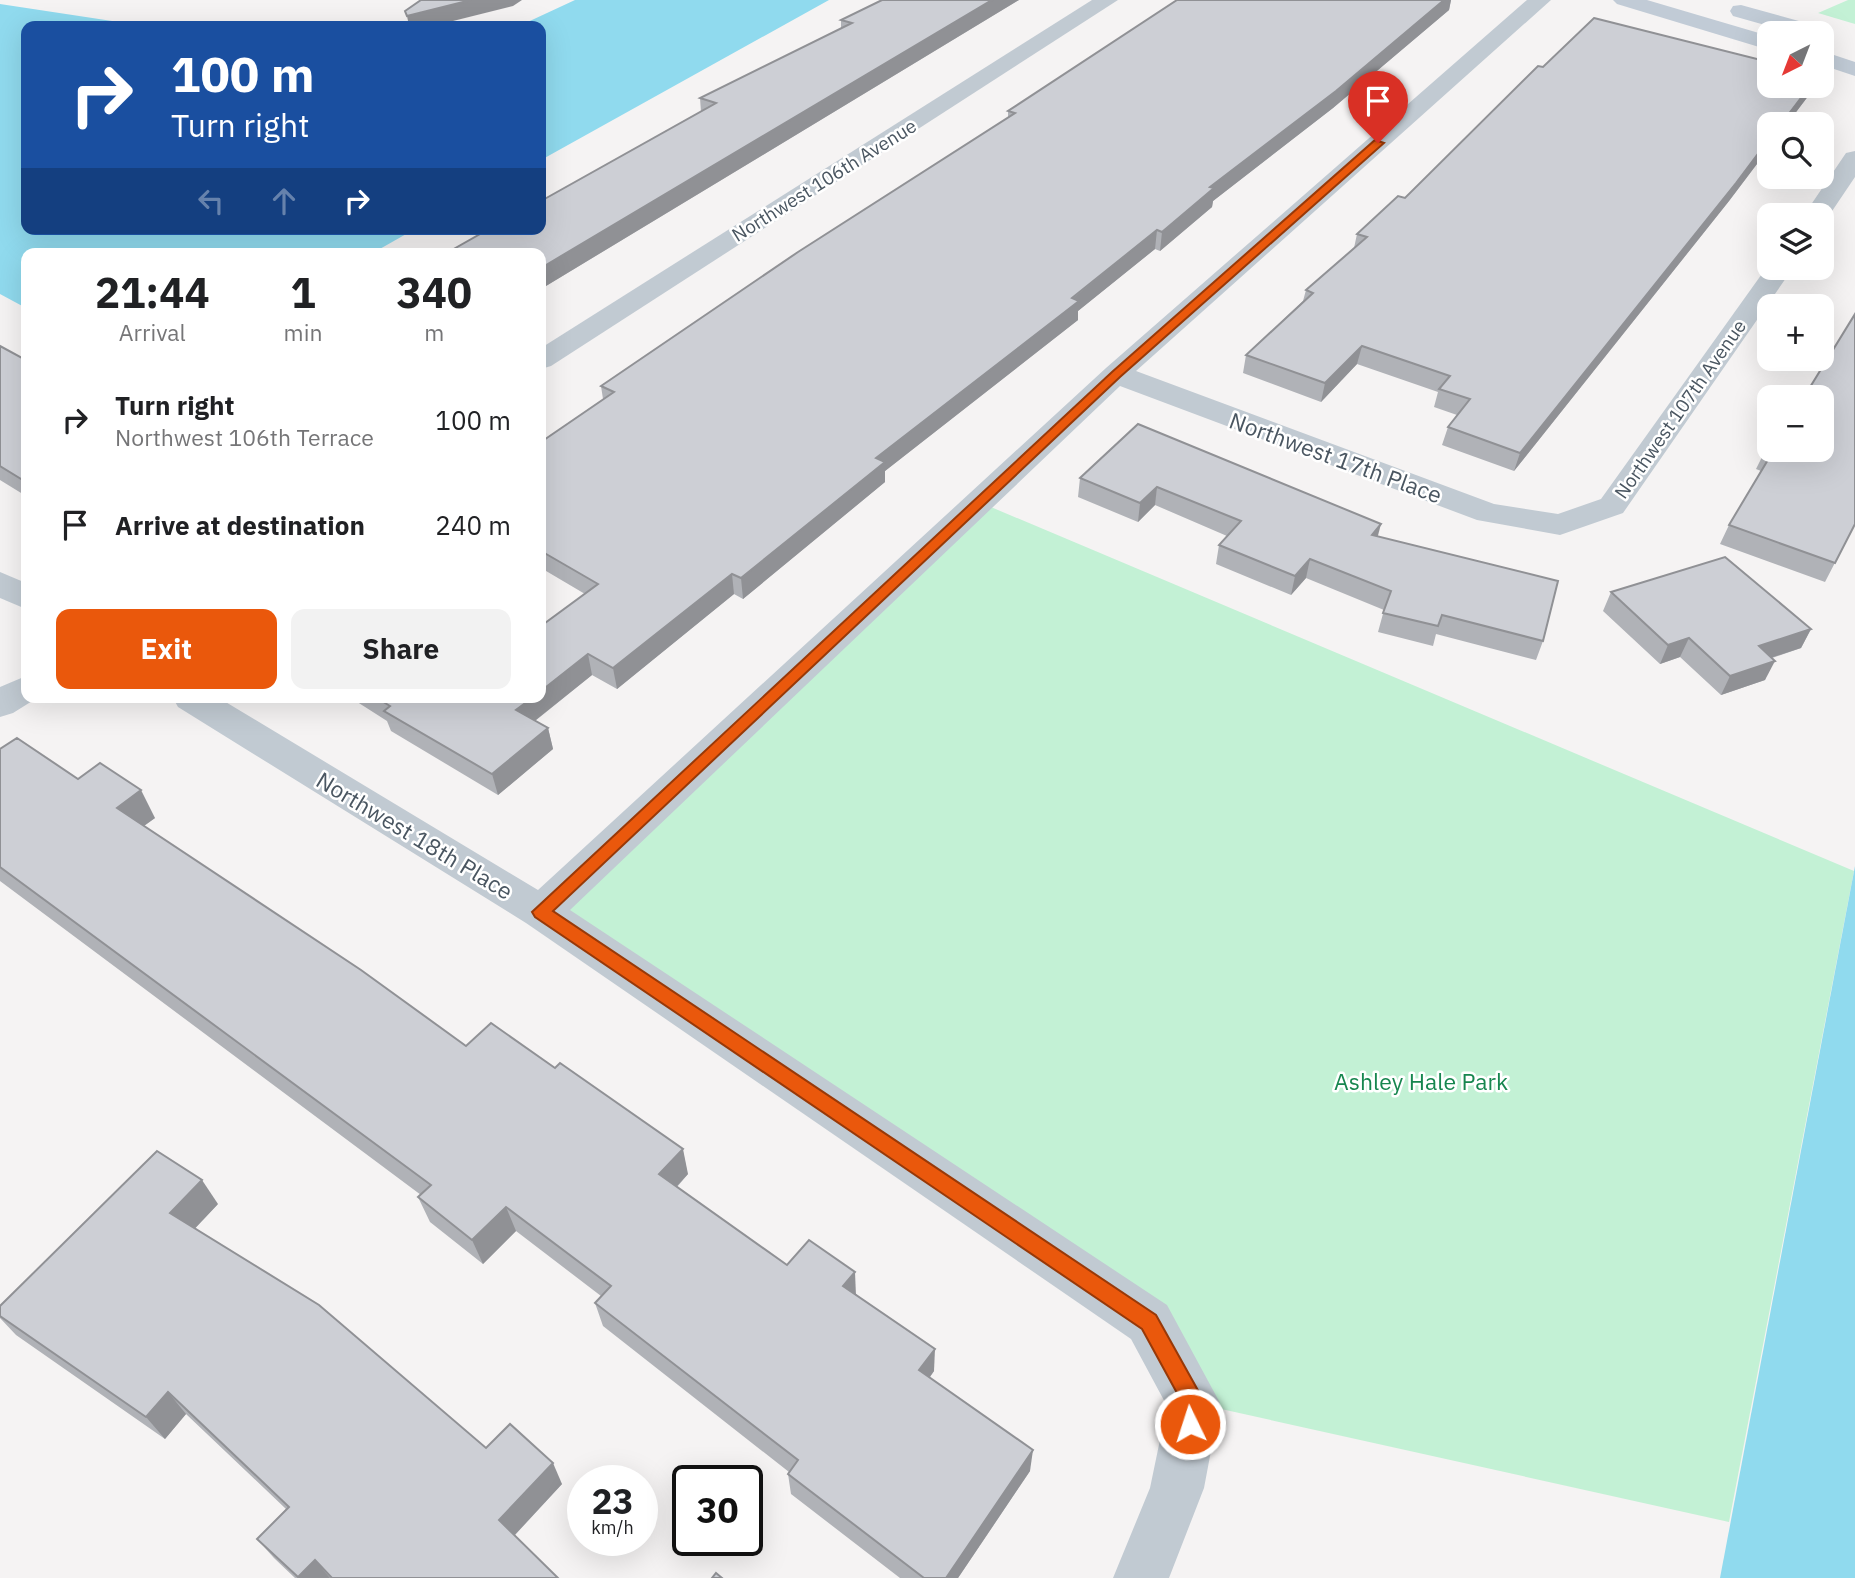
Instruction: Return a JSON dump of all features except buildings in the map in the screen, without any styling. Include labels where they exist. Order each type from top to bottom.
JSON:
[{"type":"street","name":"Northwest 106th Avenue","points":[[546,357],[1107,0]]},
{"type":"street","points":[[541,912],[1116,374],[1540,0]]},
{"type":"street","points":[[1624,0],[1757,39]]},
{"type":"street","points":[[1725,6],[1776,21]]},
{"type":"street","points":[[1834,62],[1855,69]]},
{"type":"street","points":[[1825,203],[1855,159]]},
{"type":"street","name":"Northwest 107th Avenue","points":[[1560,525],[1612,506],[1772,280]]},
{"type":"street","name":"Northwest 17th Place","points":[[1116,374],[1488,513],[1560,525]]},
{"type":"street","points":[[0,583],[21,595]]},
{"type":"street","points":[[0,705],[21,691]]},
{"type":"street","name":"Northwest 18th Place","points":[[199,703],[541,912],[1149,1322],[1194,1403],[1177,1488],[1141,1578]]},
{"type":"green space","points":[[1848,0],[1855,0],[1855,24],[1818,13]]},
{"type":"green space","name":"Ashley Hale Park","points":[[979,502],[1854,871],[1729,1522],[1194,1403],[1149,1322],[541,912]]},
{"type":"water","points":[[575,0],[829,0],[546,157],[546,21],[530,21]]},
{"type":"water","points":[[0,4],[112,21],[21,21],[21,235],[404,235],[382,248],[21,248],[21,305],[0,294]]},
{"type":"water","points":[[1855,866],[1855,1578],[1720,1578]]},
{"type":"route","points":[[1190,1424],[1194,1403],[1149,1322],[541,912],[1116,374],[1378,143]]}]
